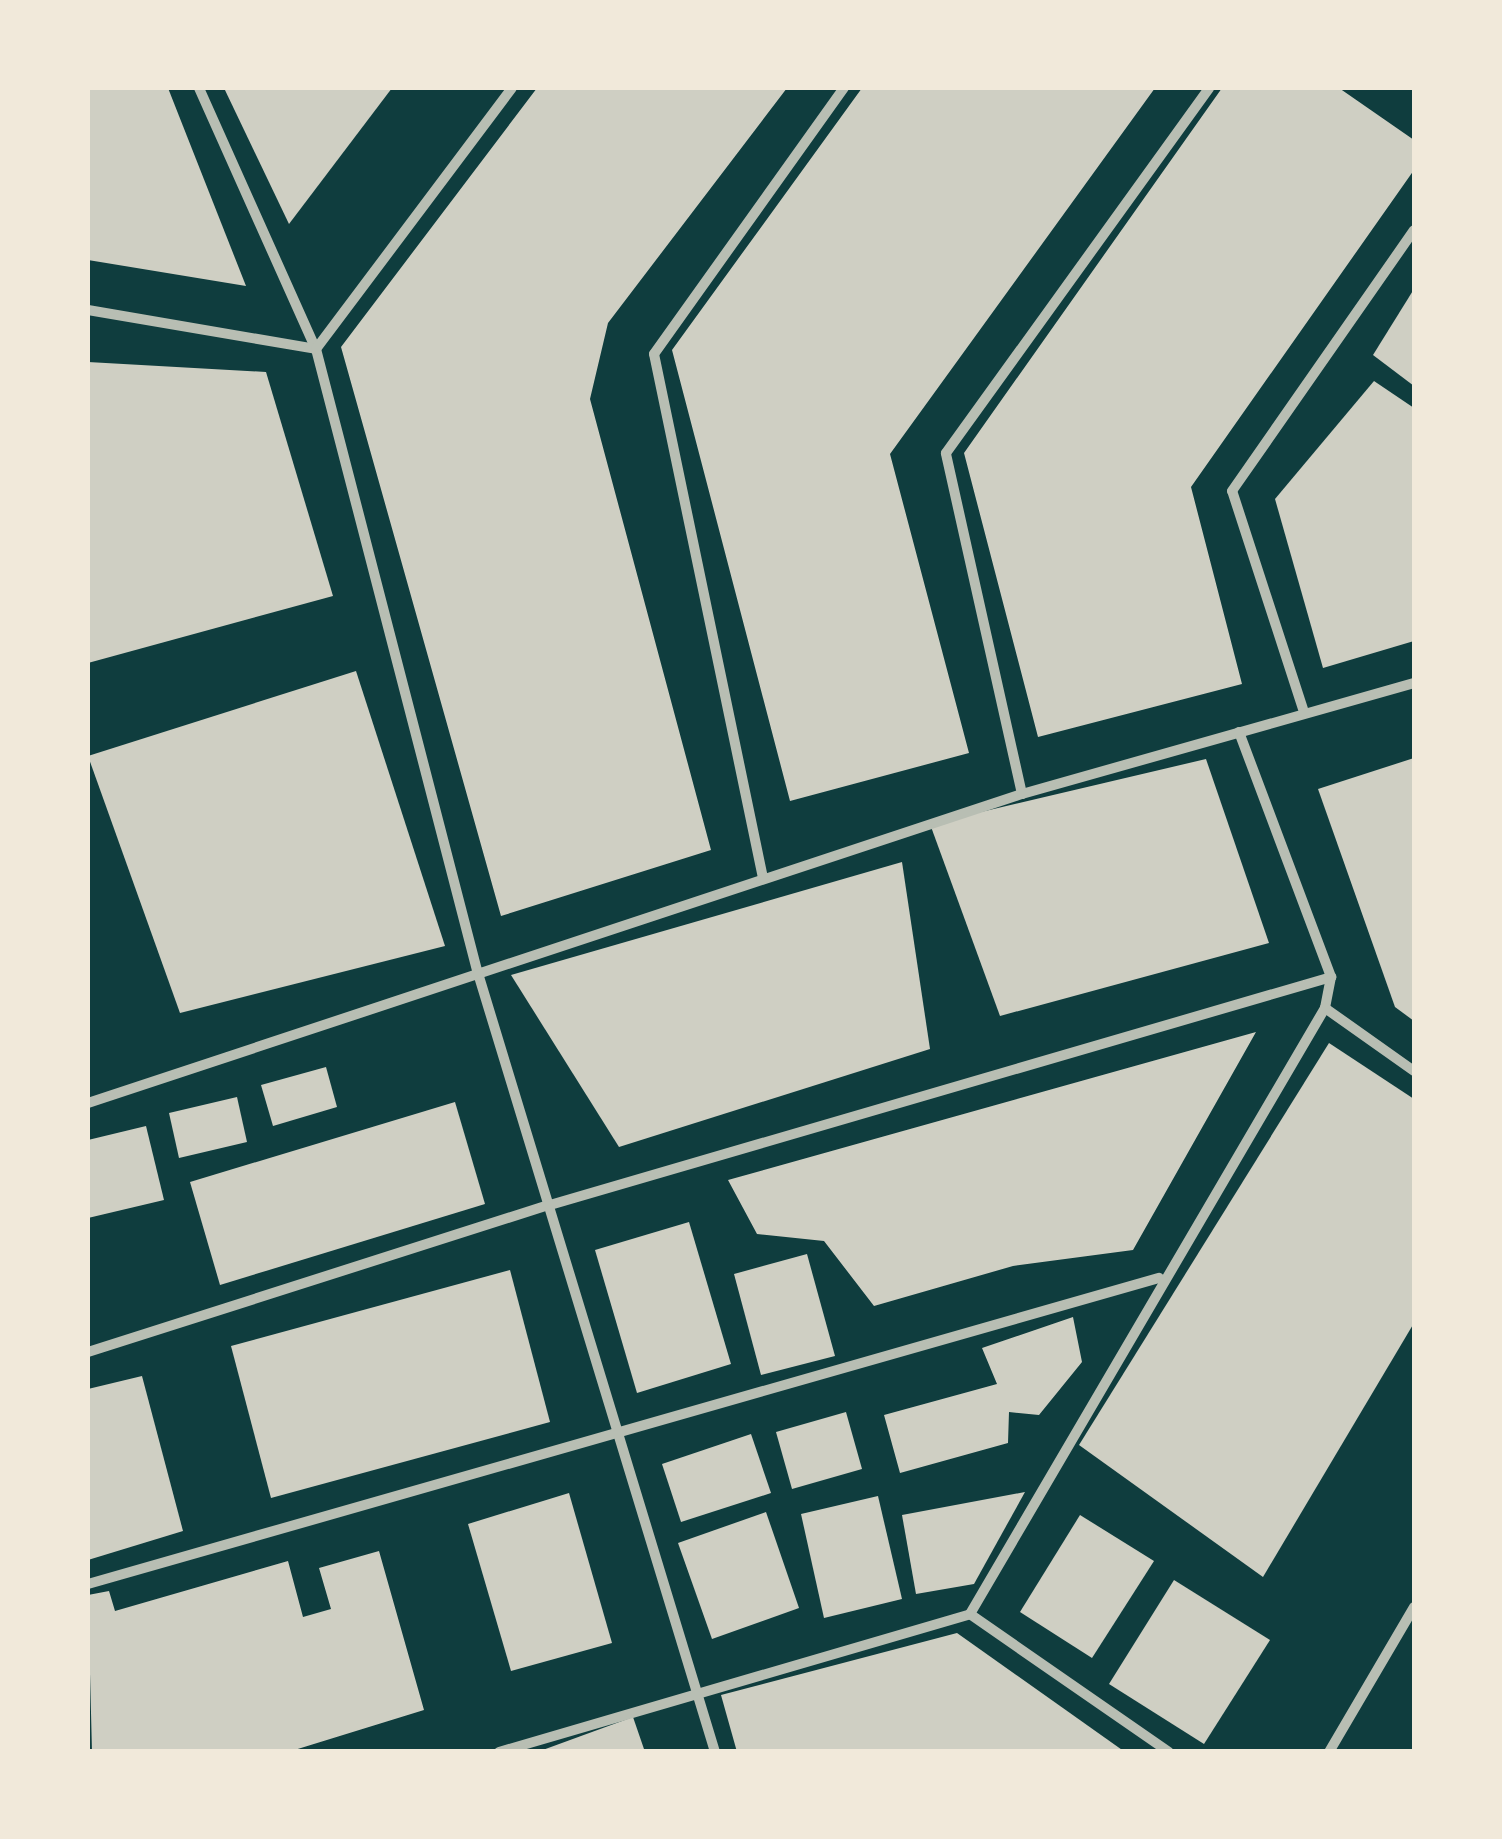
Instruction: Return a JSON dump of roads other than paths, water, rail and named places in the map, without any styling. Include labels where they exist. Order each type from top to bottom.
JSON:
[{"type":"street","points":[[199,88],[316,349],[477,970],[626,1436],[715,1752]]},
{"type":"street","points":[[316,349],[512,88]]},
{"type":"street","points":[[763,878],[654,354],[844,88]]},
{"type":"street","points":[[1022,794],[946,453],[1208,88]]},
{"type":"street","points":[[1304,709],[1232,491],[1414,230]]},
{"type":"street","points":[[88,310],[316,349]]},
{"type":"street","points":[[88,1103],[477,970],[1022,794],[1239,732],[1304,709],[1414,684]]},
{"type":"street","points":[[499,1752],[970,1614],[1159,1278],[1325,1008],[1332,977],[1239,732]]},
{"type":"street","points":[[88,1352],[550,1205],[1332,977]]},
{"type":"street","points":[[1325,1008],[1414,1071]]},
{"type":"street","points":[[88,1584],[626,1436],[1159,1278]]},
{"type":"street","points":[[1328,1752],[1414,1606]]},
{"type":"street","points":[[970,1614],[1169,1752]]}]
